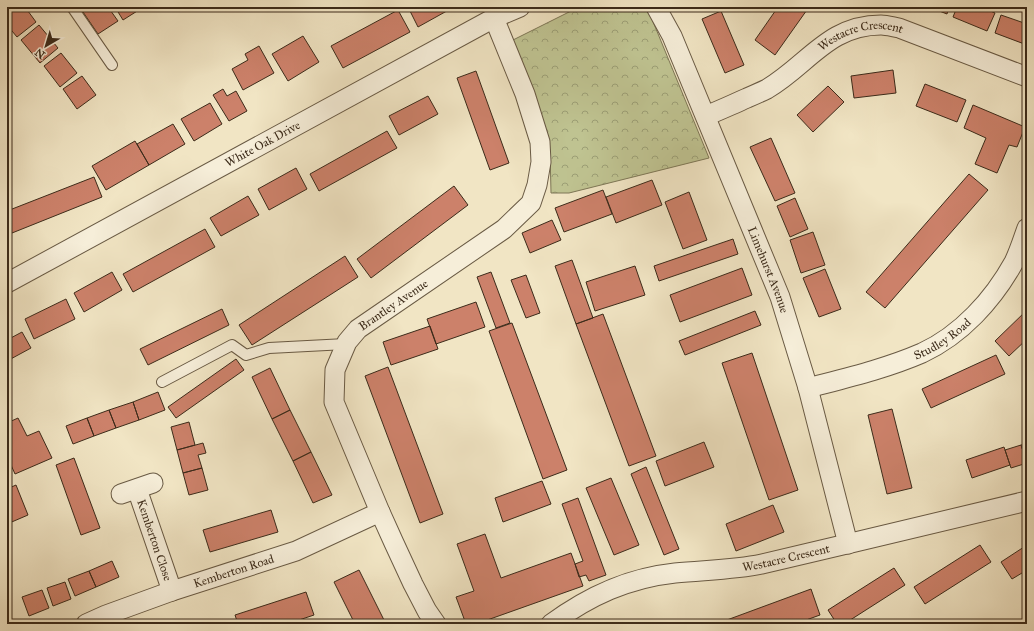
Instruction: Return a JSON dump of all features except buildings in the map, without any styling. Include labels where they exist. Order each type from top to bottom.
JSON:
[{"type":"street","name":"White Oak Drive","points":[[7,283],[494,18],[520,7]]},
{"type":"street","name":"Limehurst Avenue","points":[[656,7],[672,36],[780,297],[808,388],[848,544]]},
{"type":"street","name":"Brantley Avenue","points":[[436,624],[427,611],[413,584],[380,512],[334,402],[335,370],[346,344],[358,329],[504,230],[531,203],[537,185],[541,162],[540,142],[524,94],[494,18]]},
{"type":"street","name":"Westacre Crescent","points":[[706,116],[766,89],[782,79],[820,47],[836,36],[850,29],[866,26],[882,25],[899,28],[1027,77]]},
{"type":"street","name":"Studley Road","points":[[808,388],[888,366],[922,353],[945,340],[966,323],[988,300],[1001,283],[1015,261],[1027,228]]},
{"type":"street","name":"Kemberton Close","points":[[137,489],[172,591]]},
{"type":"street","name":"Westacre Crescent","points":[[551,624],[587,600],[608,590],[642,579],[674,573],[761,564],[1027,501]]},
{"type":"street","name":"Kemberton Road","points":[[86,624],[106,615],[172,591],[296,550],[380,512]]},
{"type":"lane","points":[[72,7],[112,65]]},
{"type":"lane","points":[[162,382],[232,345],[246,355],[268,348],[346,344]]},
{"type":"green space","points":[[579,7],[647,7],[709,158],[569,193],[551,193],[550,150],[509,42]]}]
